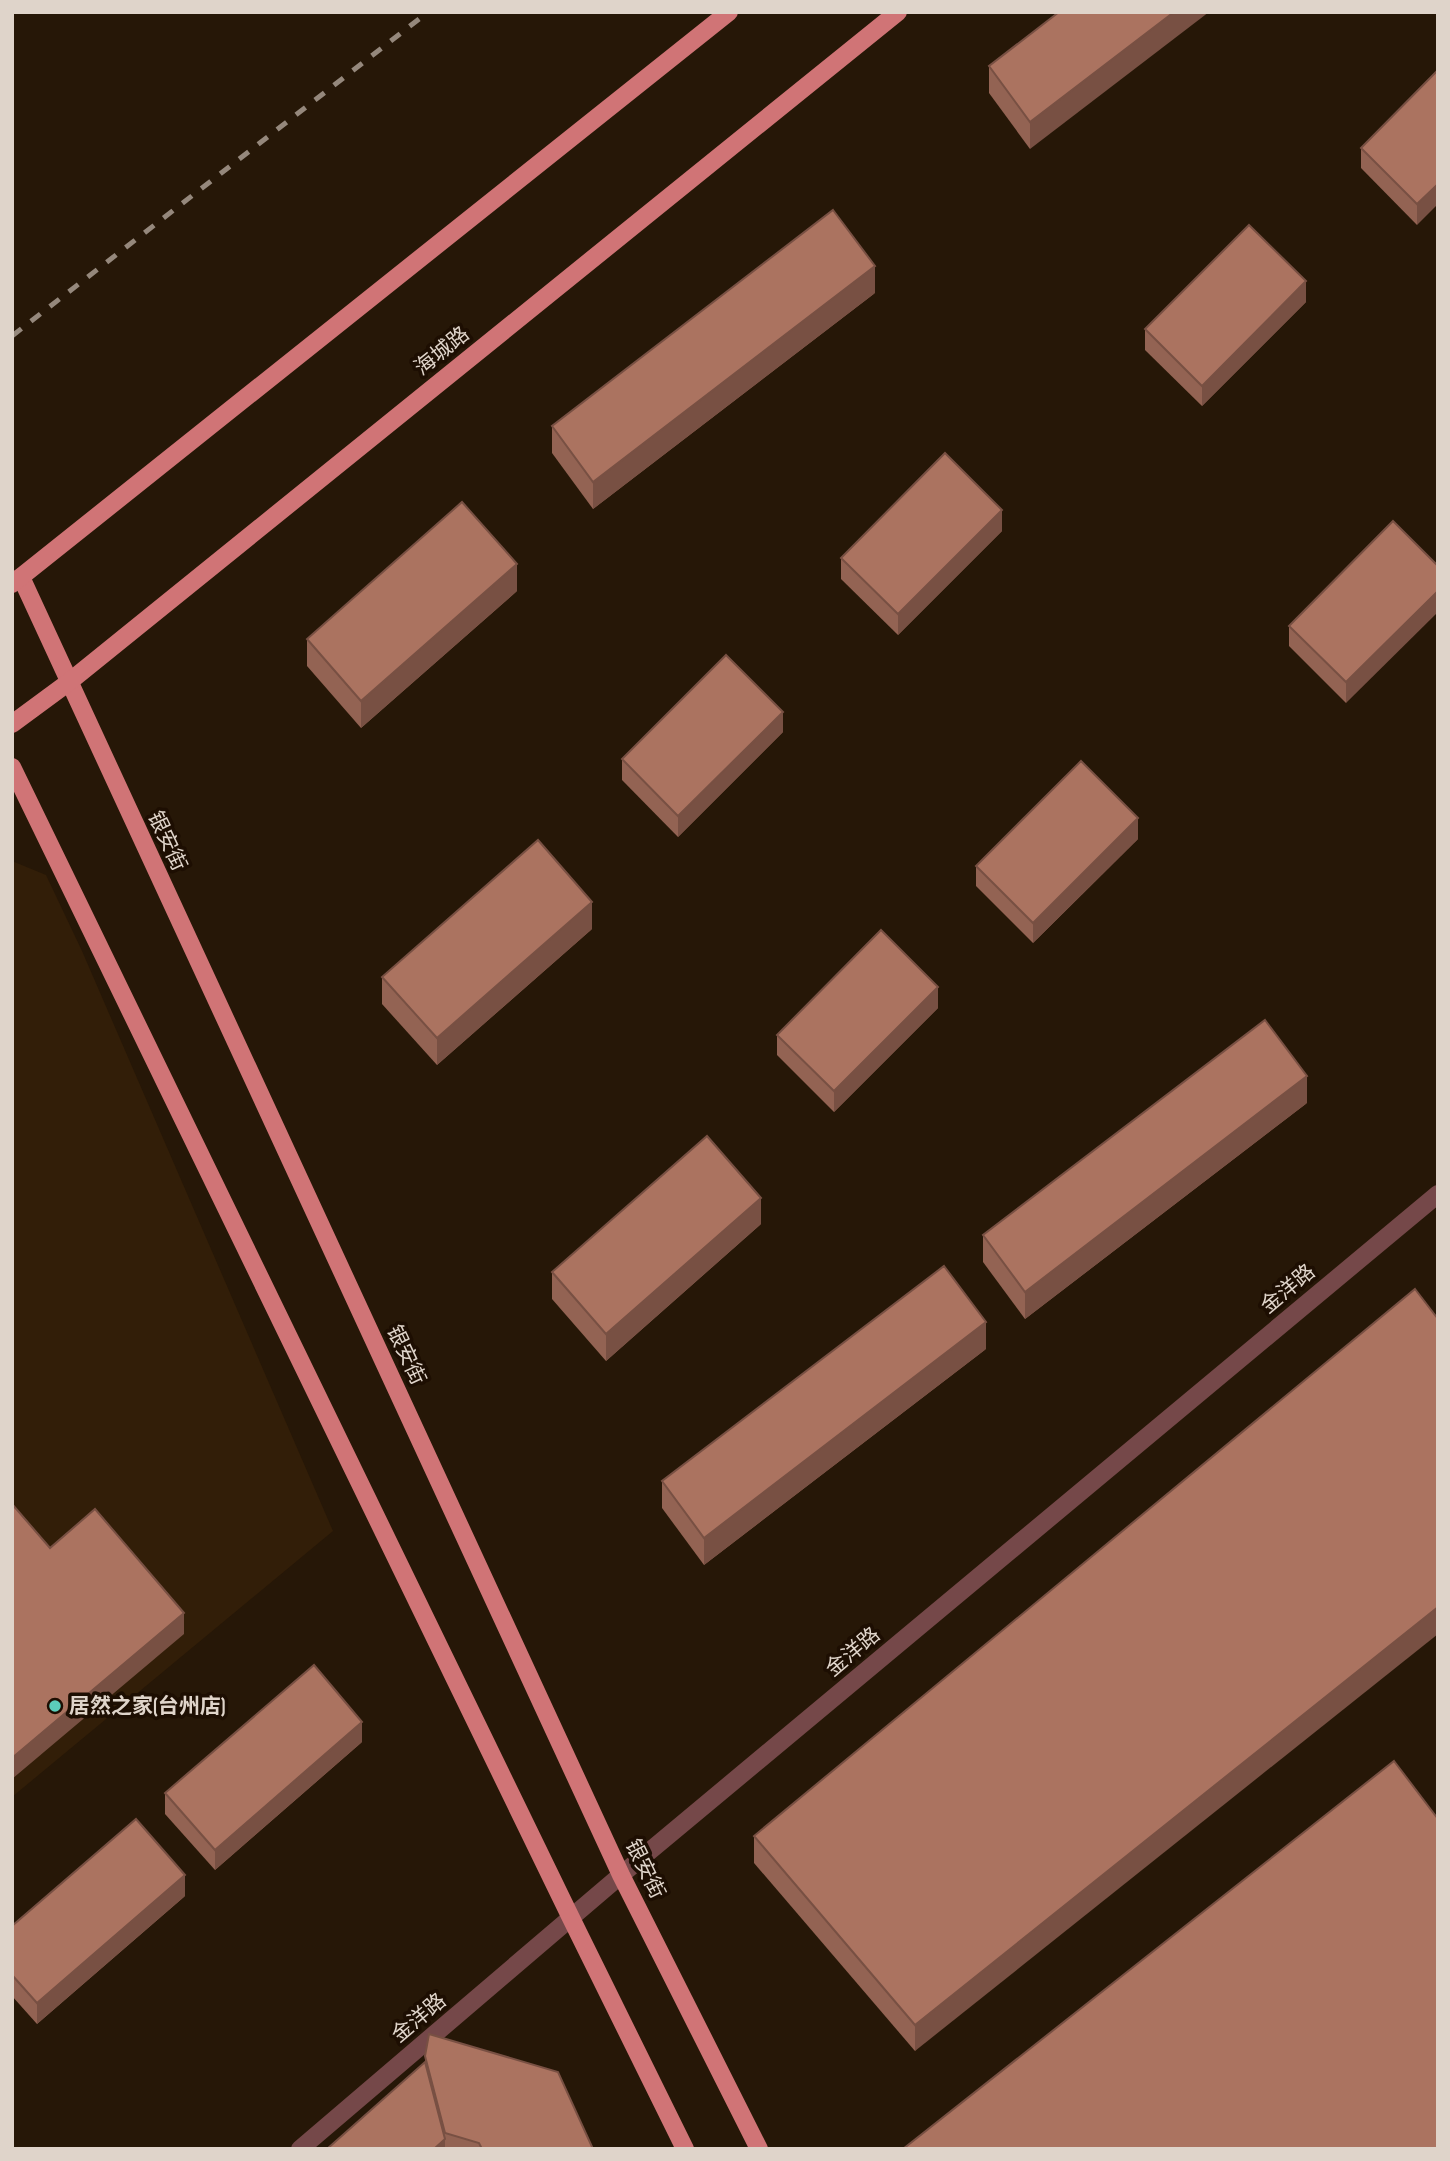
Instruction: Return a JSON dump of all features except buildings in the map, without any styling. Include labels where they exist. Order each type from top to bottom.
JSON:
[{"type":"main road","points":[[17,580],[729,12]]},
{"type":"main road","name":"海城路","points":[[12,724],[69,682],[898,12]]},
{"type":"main road","name":"银安街","points":[[17,580],[69,682],[621,1875],[759,2149]]},
{"type":"main road","points":[[12,767],[685,2149]]},
{"type":"street","name":"金洋路","points":[[300,2149],[621,1875],[1438,1194]]},
{"type":"shaded area","points":[[12,861],[46,875],[82,951],[333,1531],[12,1797]]},
{"type":"railway","points":[[12,336],[428,12]]},
{"type":"place","name":"居然之家(台州店)","points":[[55,1706]]}]
